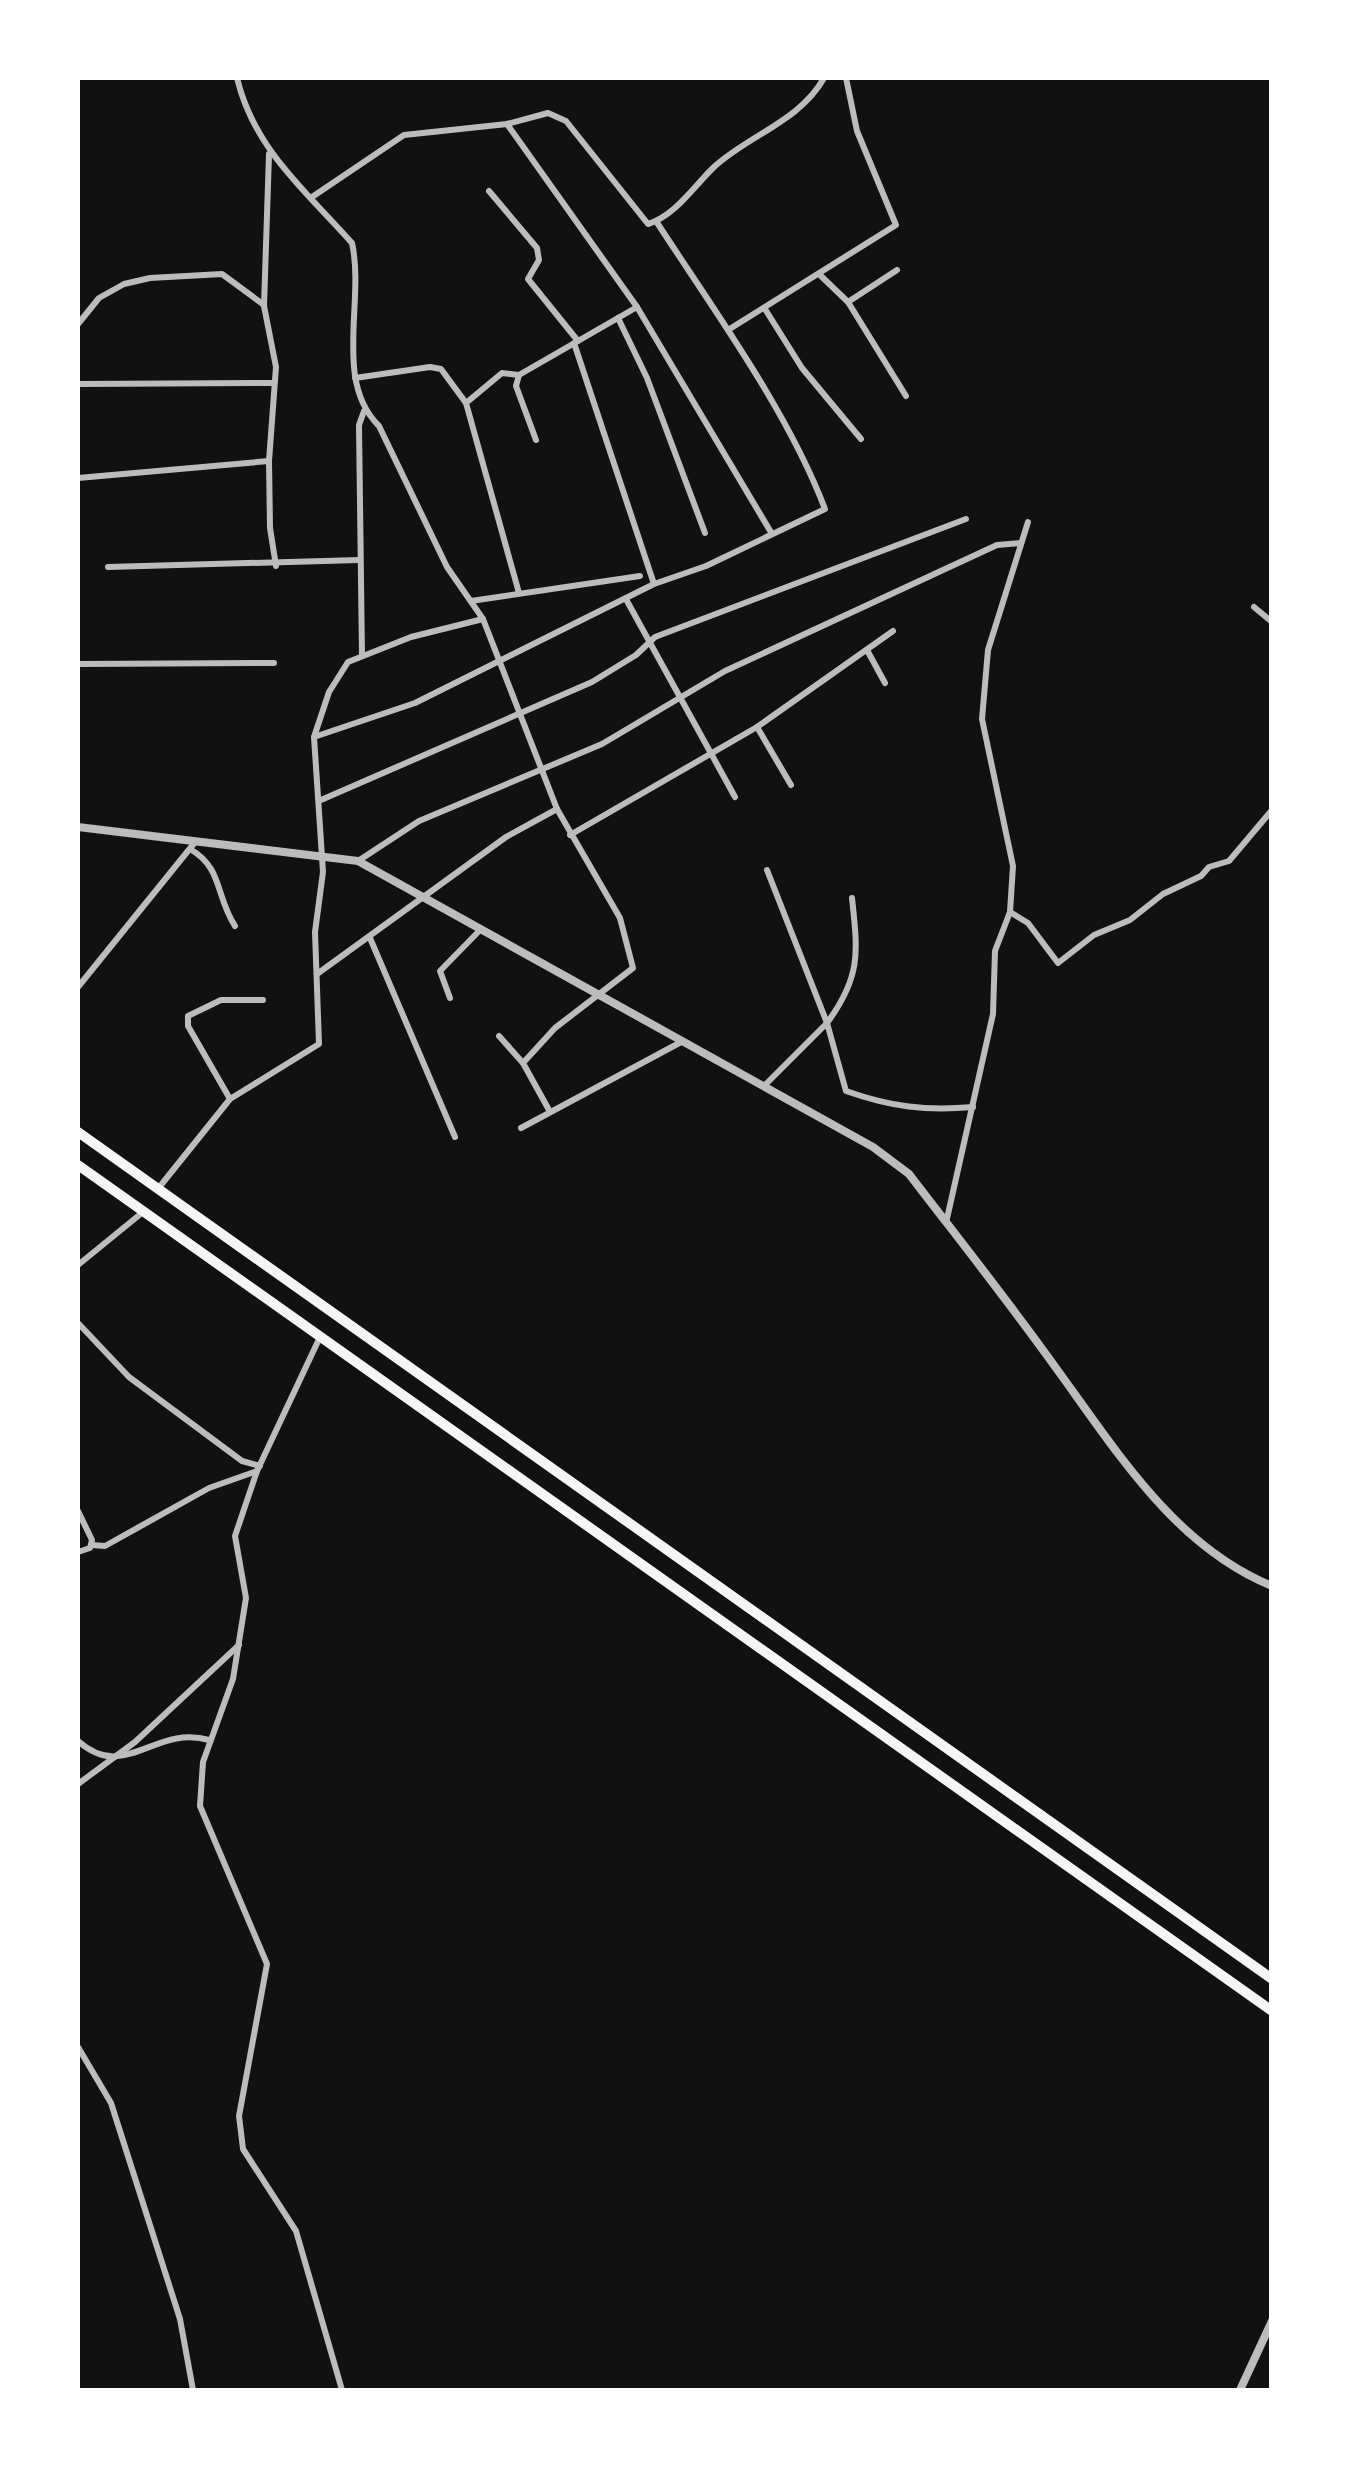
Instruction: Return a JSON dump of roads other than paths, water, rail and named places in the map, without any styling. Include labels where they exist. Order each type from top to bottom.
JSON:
[{"type":"highway","points":[[78,1132],[1272,1978]]},
{"type":"highway","points":[[78,1165],[1272,2012]]},
{"type":"street","points":[[238,78],[245,110],[269,154],[352,244],[355,378],[364,411],[379,426],[447,567],[483,619],[517,715],[557,809],[620,918],[633,968],[555,1028],[523,1064]]},
{"type":"street","points":[[312,197],[404,136],[507,124],[548,113],[566,121],[642,221],[656,222],[735,149],[796,111],[824,78]]},
{"type":"street","points":[[728,330],[896,224],[856,130],[846,78]]},
{"type":"street","points":[[507,124],[637,307],[772,534]]},
{"type":"street","points":[[269,154],[264,306],[276,368],[269,461],[270,528],[276,566]]},
{"type":"street","points":[[489,192],[537,248],[539,260],[528,279],[576,342],[654,584]]},
{"type":"street","points":[[314,737],[415,703],[497,660],[628,601],[654,584],[825,508],[814,480],[728,330],[656,222]]},
{"type":"street","points":[[848,302],[897,270]]},
{"type":"street","points":[[78,324],[98,298],[124,284],[150,278],[222,274],[264,306]]},
{"type":"street","points":[[820,275],[848,302],[906,396]]},
{"type":"street","points":[[466,403],[502,373],[519,375],[637,307]]},
{"type":"street","points":[[765,309],[802,368],[861,439]]},
{"type":"street","points":[[618,318],[647,378],[704,533]]},
{"type":"street","points":[[355,378],[430,367],[441,369],[466,403],[519,593]]},
{"type":"street","points":[[519,375],[516,386],[536,440]]},
{"type":"street","points":[[78,384],[273,383]]},
{"type":"street","points":[[362,656],[359,425],[364,411]]},
{"type":"street","points":[[78,478],[269,461]]},
{"type":"street","points":[[321,800],[592,682],[656,637],[966,519]]},
{"type":"street","points":[[946,1223],[993,1014],[995,951],[1010,912],[1012,866],[982,720],[988,650],[1028,522]]},
{"type":"street","points":[[358,861],[419,820],[602,744],[677,697],[887,594],[997,545],[1021,543]]},
{"type":"street","points":[[108,567],[276,566],[359,560]]},
{"type":"street","points":[[471,601],[640,576]]},
{"type":"street","points":[[628,601],[735,797]]},
{"type":"street","points":[[1254,608],[1272,622]]},
{"type":"street","points":[[157,1190],[230,1099],[318,1044],[321,800],[314,737],[330,692],[348,662],[411,636],[483,619]]},
{"type":"street","points":[[570,835],[757,728],[893,631]]},
{"type":"street","points":[[867,650],[885,683]]},
{"type":"street","points":[[78,664],[274,663]]},
{"type":"street","points":[[757,728],[791,785]]},
{"type":"street","points":[[316,975],[506,836],[557,809]]},
{"type":"street","points":[[1010,912],[1028,923],[1058,963],[1094,935],[1130,920],[1163,894],[1209,867],[1229,861],[1272,810]]},
{"type":"street","points":[[78,827],[193,845],[358,861],[766,1084],[873,1147],[909,1174],[1123,1464],[1204,1548],[1235,1571],[1272,1586]]},
{"type":"street","points":[[193,845],[216,872],[220,902],[235,926]]},
{"type":"street","points":[[78,988],[193,845]]},
{"type":"street","points":[[767,870],[827,1023],[846,1091],[892,1107],[927,1111],[974,1107]]},
{"type":"street","points":[[766,1084],[827,1023],[854,976],[858,949],[852,898]]},
{"type":"street","points":[[450,998],[440,970],[481,929]]},
{"type":"street","points":[[370,938],[455,1137]]},
{"type":"street","points":[[230,1099],[188,1026],[188,1016],[221,1000],[263,1000]]},
{"type":"street","points":[[499,1036],[523,1064],[549,1110]]},
{"type":"street","points":[[521,1128],[685,1040]]},
{"type":"street","points":[[78,1266],[143,1212]]},
{"type":"street","points":[[78,1323],[129,1377],[242,1461],[258,1468]]},
{"type":"street","points":[[320,1337],[258,1468],[235,1536],[246,1598],[240,1644],[219,1724],[209,1740],[200,1806],[266,1964],[239,2132],[243,2150],[296,2231],[342,2390]]},
{"type":"street","points":[[78,1552],[92,1545],[105,1546],[210,1488],[258,1468]]},
{"type":"street","points":[[78,1511],[92,1545]]},
{"type":"street","points":[[78,1784],[240,1644]]},
{"type":"street","points":[[78,1741],[91,1753],[111,1759],[178,1736],[209,1740]]},
{"type":"street","points":[[78,2047],[111,2103],[180,2319],[193,2390]]},
{"type":"street","points":[[1240,2390],[1272,2321]]}]
